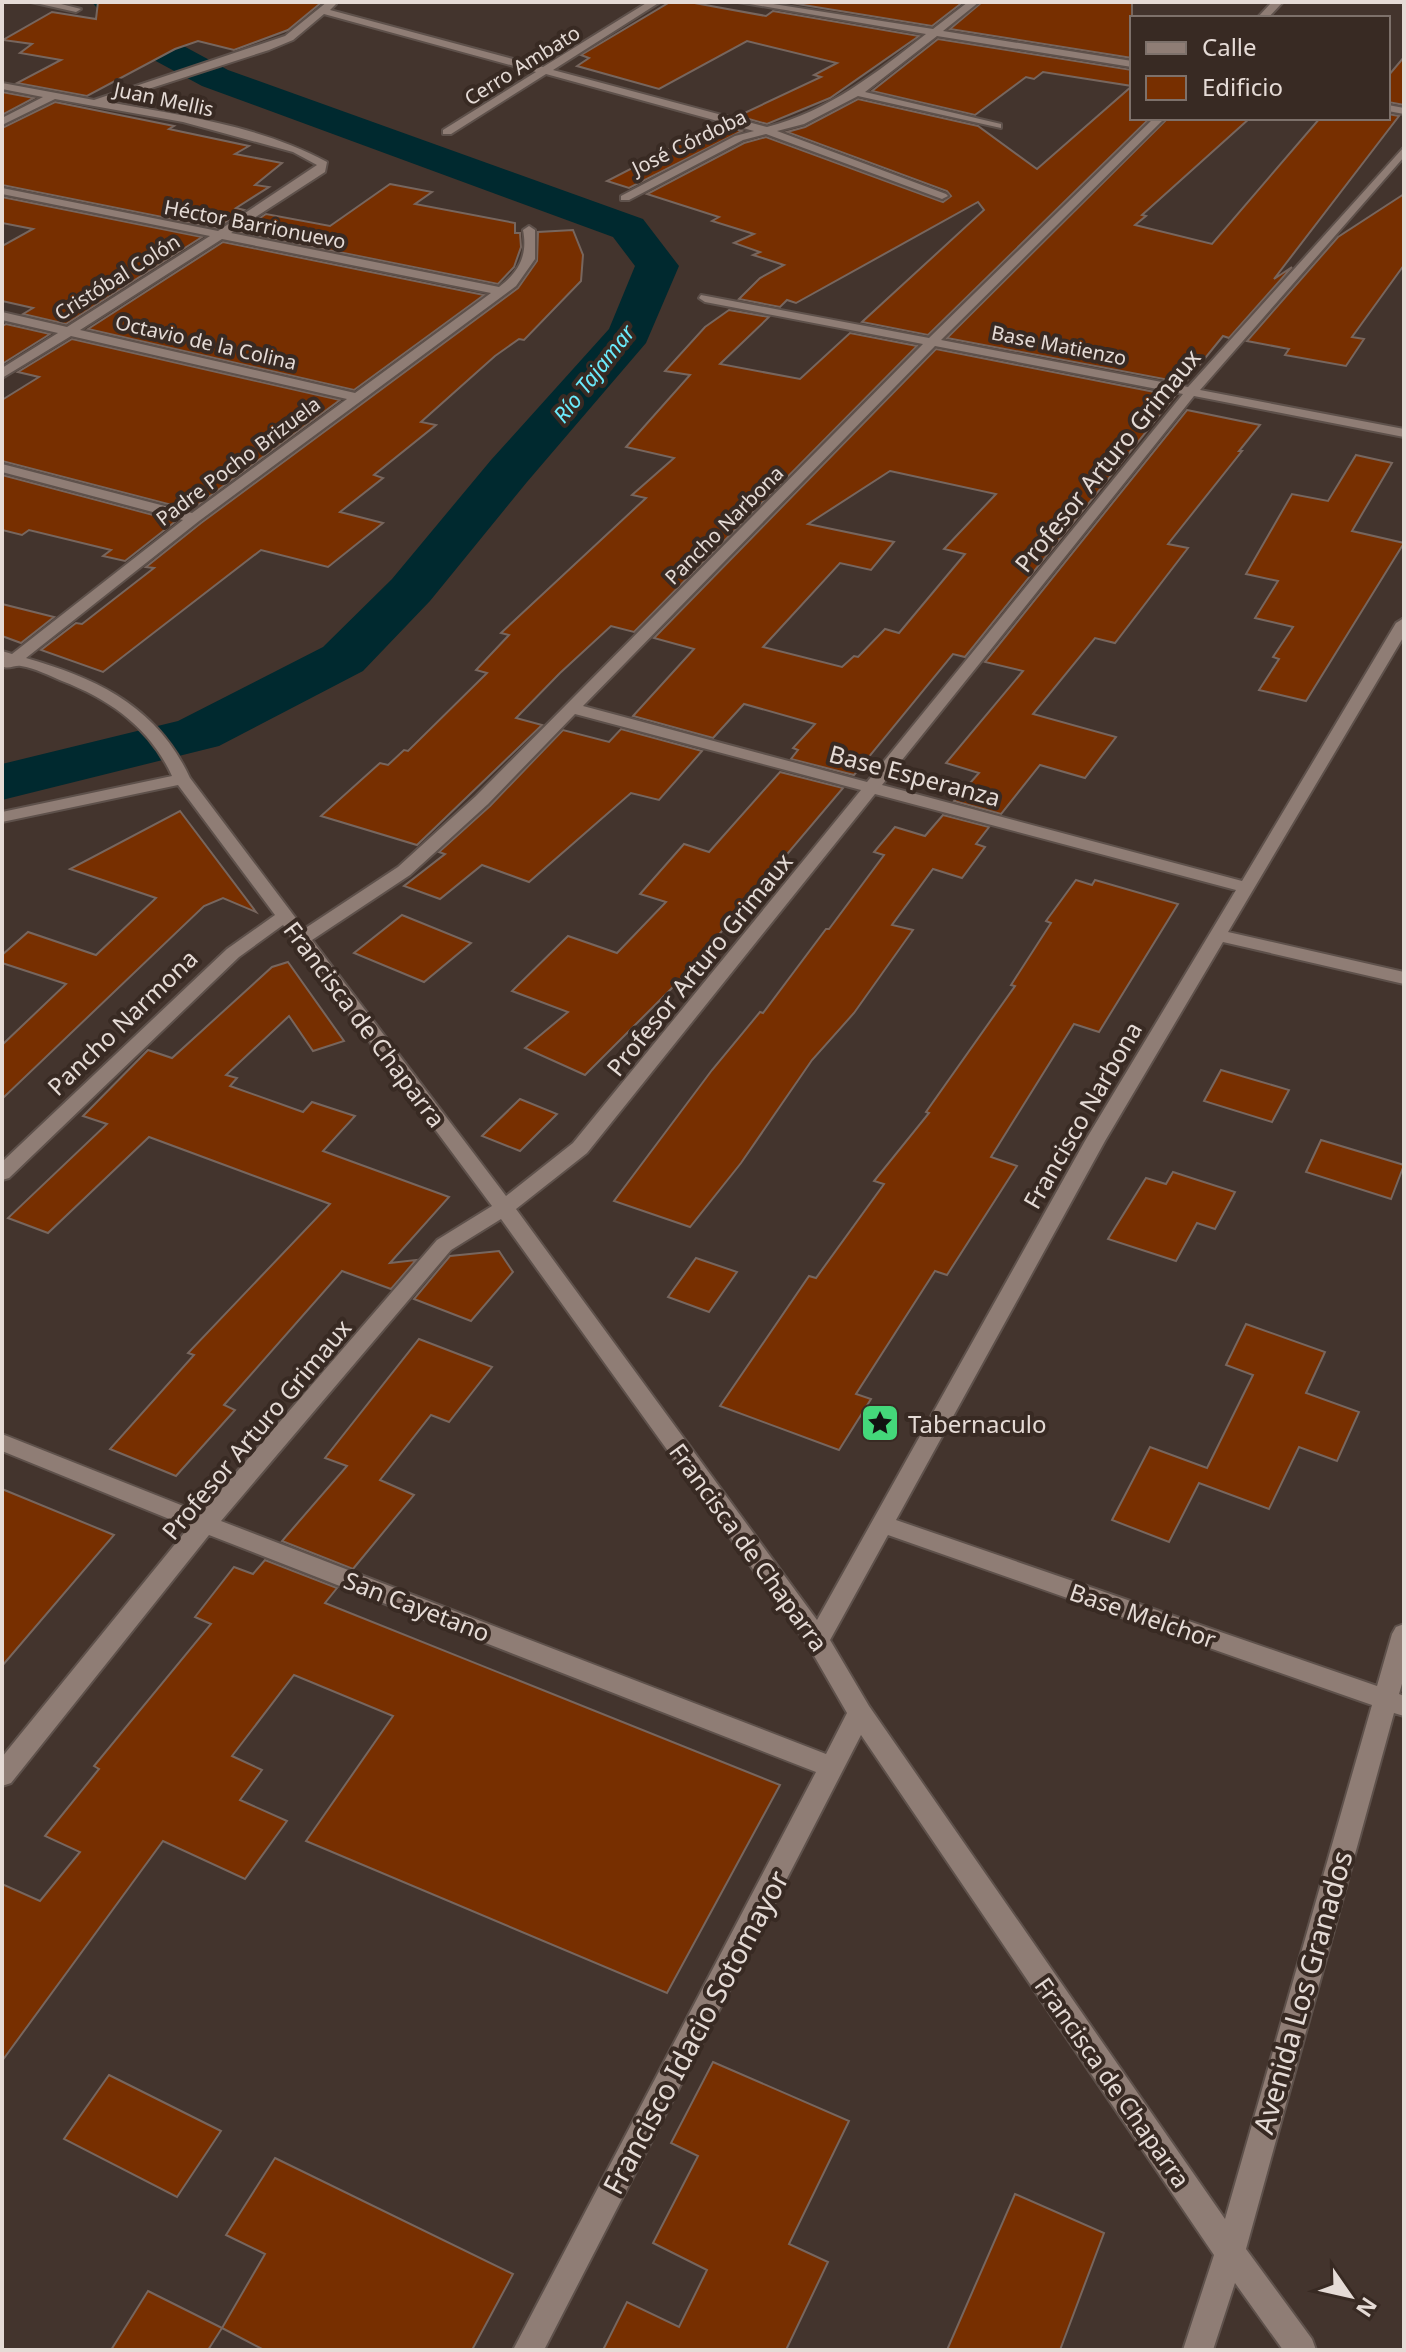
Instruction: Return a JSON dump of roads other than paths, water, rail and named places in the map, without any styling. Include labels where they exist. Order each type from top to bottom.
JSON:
[{"type":"street","points":[[36,2],[76,9]]},
{"type":"street","points":[[94,103],[226,62],[289,38],[333,2]]},
{"type":"street","name":"Cerro Ambato","points":[[447,132],[655,2]]},
{"type":"street","points":[[743,2],[1130,64]]},
{"type":"street","name":"José Córdoba","points":[[625,198],[739,138],[800,122],[857,93],[974,2]]},
{"type":"street","points":[[323,11],[764,130],[942,196]]},
{"type":"street","name":"Juan Mellis","points":[[2,86],[184,119],[316,158]]},
{"type":"street","points":[[857,93],[997,126]]},
{"type":"street","points":[[2,122],[54,95]]},
{"type":"street","name":"Pancho Narbona","points":[[300,940],[404,871],[482,800],[933,341],[1158,120]]},
{"type":"street","name":"Profesor Arturo Grimaux","points":[[2,1775],[205,1524],[444,1245],[504,1208],[580,1148],[874,789],[1192,391],[1404,150]]},
{"type":"street","name":"Cristóbal Colón","points":[[2,374],[321,170],[323,164],[316,158]]},
{"type":"street","name":"Héctor Barrionuevo","points":[[2,191],[501,291]]},
{"type":"street","name":"Padre Pocho Brizuela","points":[[6,661],[355,397],[501,291],[523,271],[530,260],[533,245],[529,230]]},
{"type":"street","name":"Base Matienzo","points":[[705,298],[1404,433]]},
{"type":"street","name":"Octavio de la Colina","points":[[2,316],[355,397]]},
{"type":"street","points":[[2,468],[194,518]]},
{"type":"street","name":"Francisco Narbona","points":[[818,1640],[1087,1155],[1404,623]]},
{"type":"street","name":"Francisca de Chaparra","points":[[6,661],[69,676],[111,696],[140,720],[178,769],[300,940],[504,1208],[818,1640],[860,1713],[1230,2252],[1301,2350]]},
{"type":"street","name":"Base Esperanza","points":[[571,708],[1246,887]]},
{"type":"street","points":[[2,817],[178,769]]},
{"type":"street","name":"Pancho Narmona","points":[[2,1173],[233,953],[284,916]]},
{"type":"street","points":[[1217,935],[1404,978]]},
{"type":"street","name":"San Cayetano","points":[[2,1442],[834,1768]]},
{"type":"street","name":"Base Melchor","points":[[882,1524],[1394,1703]]},
{"type":"street","name":"Avenida Los Granados","points":[[1198,2350],[1394,1703],[1404,1634]]},
{"type":"street","name":"Francisco Idacio Sotomayor","points":[[528,2350],[860,1713]]},
{"type":"waterway","name":"Río Tajamar","points":[[2,782],[198,734],[343,659],[411,590],[509,471],[630,333],[657,266],[628,228],[215,78],[141,38],[110,2]]},
{"type":"place","name":"Tabernaculo","points":[[880,1423]]}]
